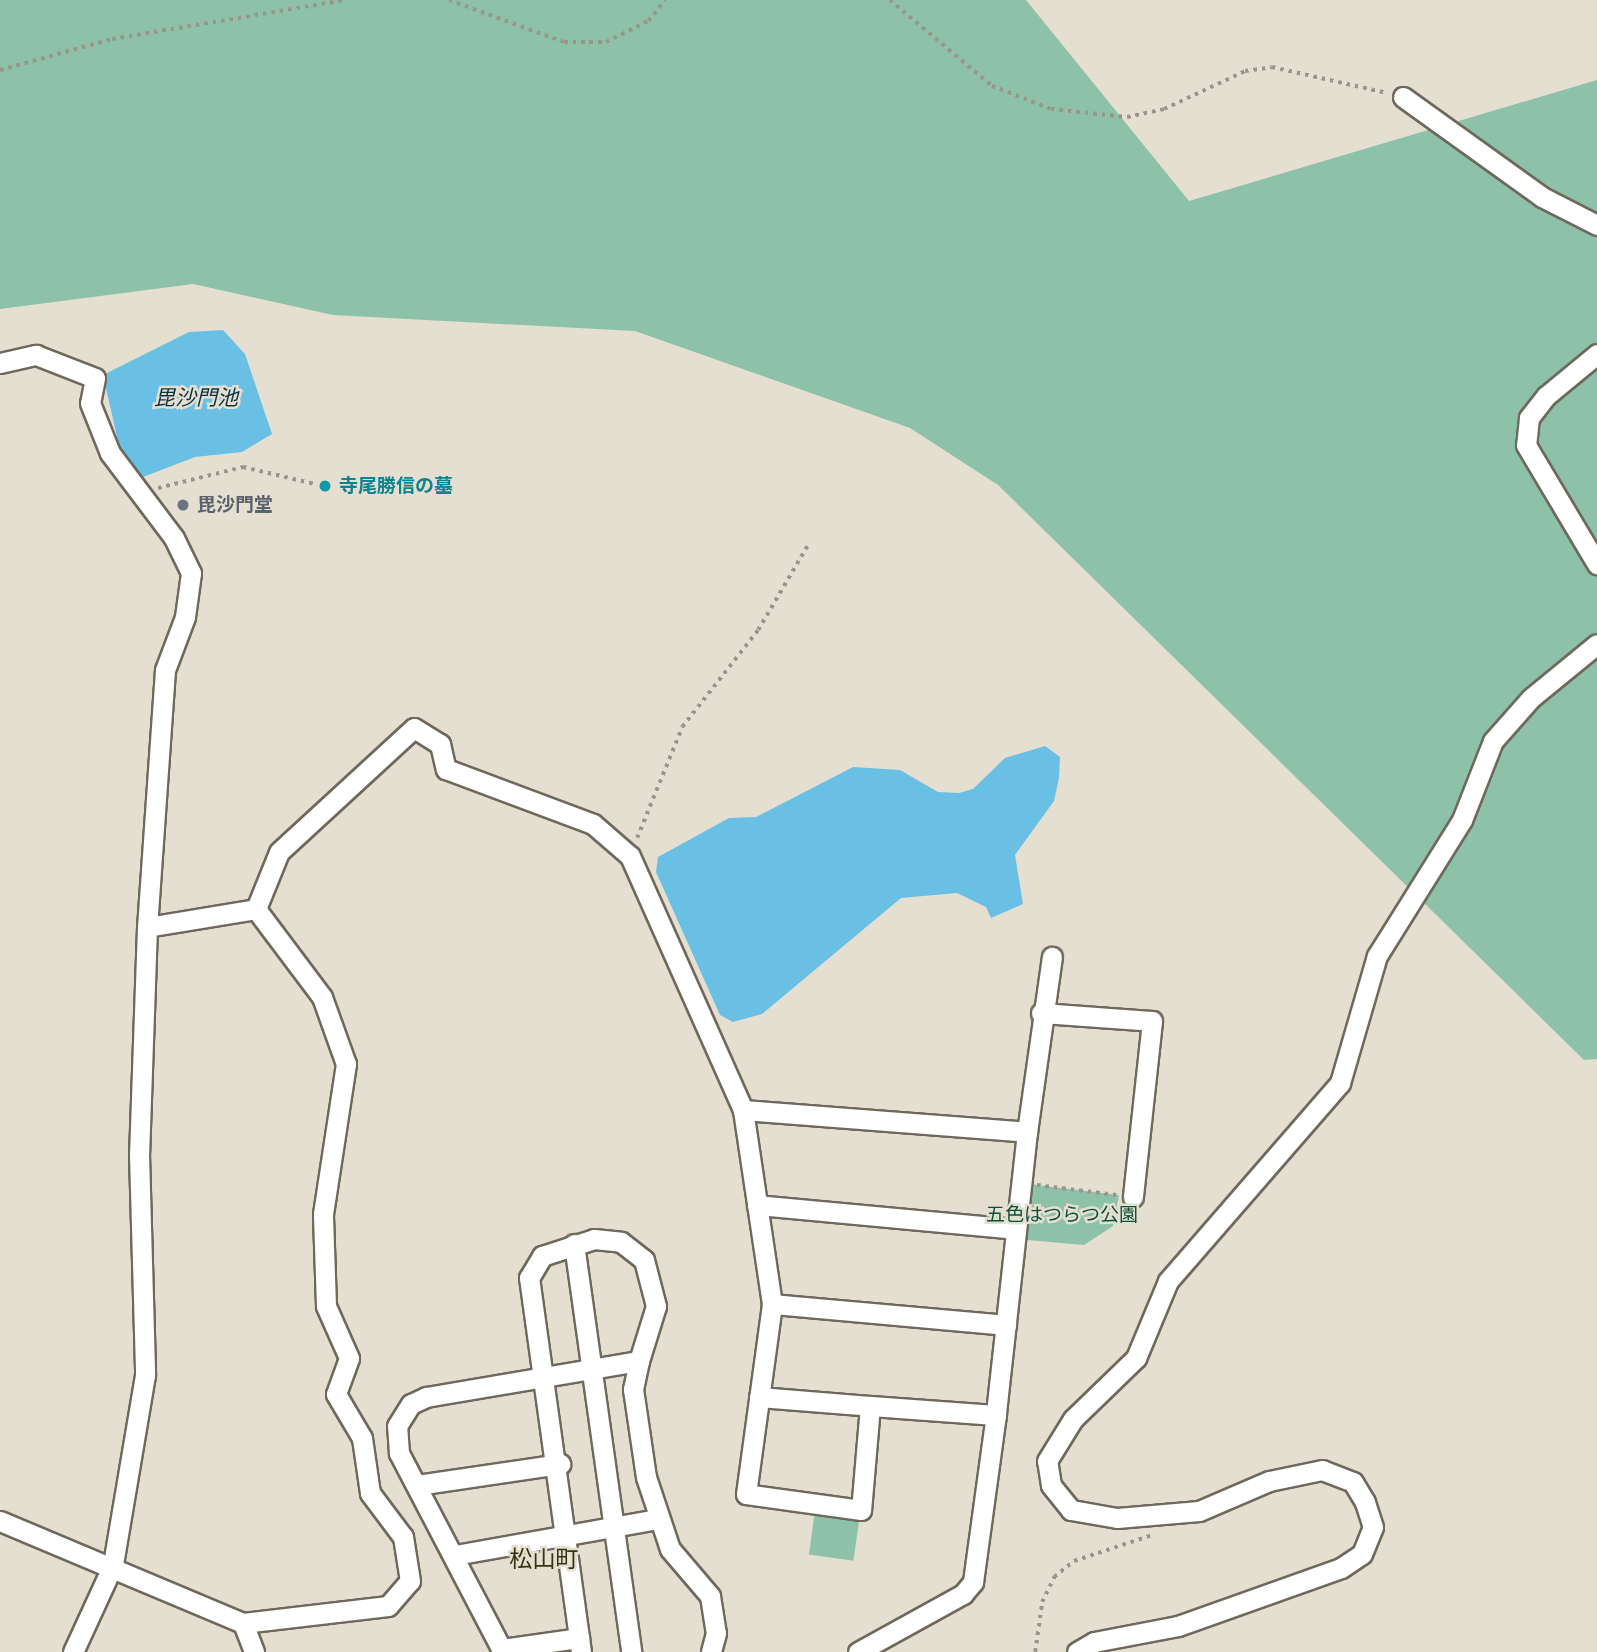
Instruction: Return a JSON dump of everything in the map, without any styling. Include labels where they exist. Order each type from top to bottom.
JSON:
[{"type":"street","points":[[1403,97],[1542,197],[1597,225]]},
{"type":"street","points":[[1597,354],[1546,396],[1529,418],[1526,445],[1597,564]]},
{"type":"street","points":[[0,363],[36,355],[95,378],[90,403],[110,453],[143,495],[191,573],[186,617],[165,670],[147,926],[139,1154],[145,1375],[113,1565],[73,1652]]},
{"type":"street","points":[[1077,1652],[1094,1642],[1178,1626],[1341,1568],[1362,1554],[1373,1527],[1365,1502],[1353,1482],[1322,1470],[1269,1481],[1199,1511],[1117,1518],[1071,1510],[1051,1485],[1046,1461],[1073,1419],[1136,1358],[1168,1282],[1340,1083],[1377,956],[1462,820],[1493,741],[1531,698],[1597,644]]},
{"type":"street","points":[[256,909],[279,852],[414,728],[439,744],[446,769],[593,824],[630,856],[743,1110],[772,1304],[746,1494],[861,1510],[870,1406]]},
{"type":"street","points":[[147,926],[256,909]]},
{"type":"street","points":[[0,1521],[113,1565],[243,1623],[388,1606],[411,1581],[403,1537],[370,1493],[362,1438],[336,1394],[349,1358],[326,1306],[323,1214],[346,1064],[321,997],[256,909]]},
{"type":"street","points":[[858,1652],[963,1594],[973,1582],[996,1415],[1041,1013],[1052,957]]},
{"type":"street","points":[[1041,1013],[1152,1021],[1132,1197]]},
{"type":"street","points":[[743,1110],[1027,1132]]},
{"type":"street","points":[[757,1205],[1016,1229]]},
{"type":"street","points":[[639,1361],[593,1368],[547,1380],[411,1404],[397,1426],[399,1453],[455,1555],[502,1650],[580,1645],[560,1464],[547,1380],[529,1278],[542,1256],[574,1244],[621,1242],[645,1260],[656,1306],[633,1389],[657,1519],[670,1549],[710,1596],[716,1633],[710,1652]]},
{"type":"street","points":[[574,1244],[631,1652]]},
{"type":"street","points":[[772,1304],[1006,1325]]},
{"type":"street","points":[[759,1397],[996,1415]]},
{"type":"street","points":[[417,1485],[560,1464]]},
{"type":"street","points":[[455,1555],[657,1519]]},
{"type":"street","points":[[243,1623],[254,1652]]},
{"type":"path","points":[[0,70],[112,39],[346,0]]},
{"type":"path","points":[[449,0],[564,42],[606,42],[648,21],[665,0]]},
{"type":"path","points":[[890,0],[992,86],[1051,109],[1127,117],[1164,109],[1245,71],[1272,67],[1403,97]]},
{"type":"path","points":[[143,495],[178,480],[243,467],[315,484]]},
{"type":"path","points":[[630,856],[682,727],[758,631],[809,543]]},
{"type":"path","points":[[1021,1183],[1132,1197]]},
{"type":"path","points":[[1035,1652],[1042,1602],[1054,1577],[1074,1561],[1166,1528]]},
{"type":"green space","points":[[0,0],[1026,0],[1189,201],[1597,80],[1597,1059],[1584,1060],[998,485],[910,428],[635,331],[333,315],[193,284],[0,309]]},
{"type":"green space","name":"五色はつらつ公園","points":[[1021,1183],[1119,1195],[1113,1226],[1084,1245],[1015,1239]]},
{"type":"green space","points":[[816,1504],[861,1510],[853,1561],[809,1555]]},
{"type":"water","name":"毘沙門池","points":[[223,330],[245,354],[272,434],[242,452],[195,457],[138,479],[120,450],[103,375],[189,332]]},
{"type":"water","points":[[1045,746],[1060,757],[1059,778],[1054,801],[1015,855],[1023,904],[991,918],[986,907],[957,893],[901,898],[762,1014],[733,1022],[720,1015],[656,872],[658,857],[729,818],[756,817],[853,767],[900,770],[938,792],[959,793],[973,789],[1005,758]]},
{"type":"place","name":"寺尾勝信の墓","points":[[325,486]]},
{"type":"place","name":"毘沙門堂","points":[[183,505]]},
{"type":"district","name":"松山町","points":[[544,1559]]}]
